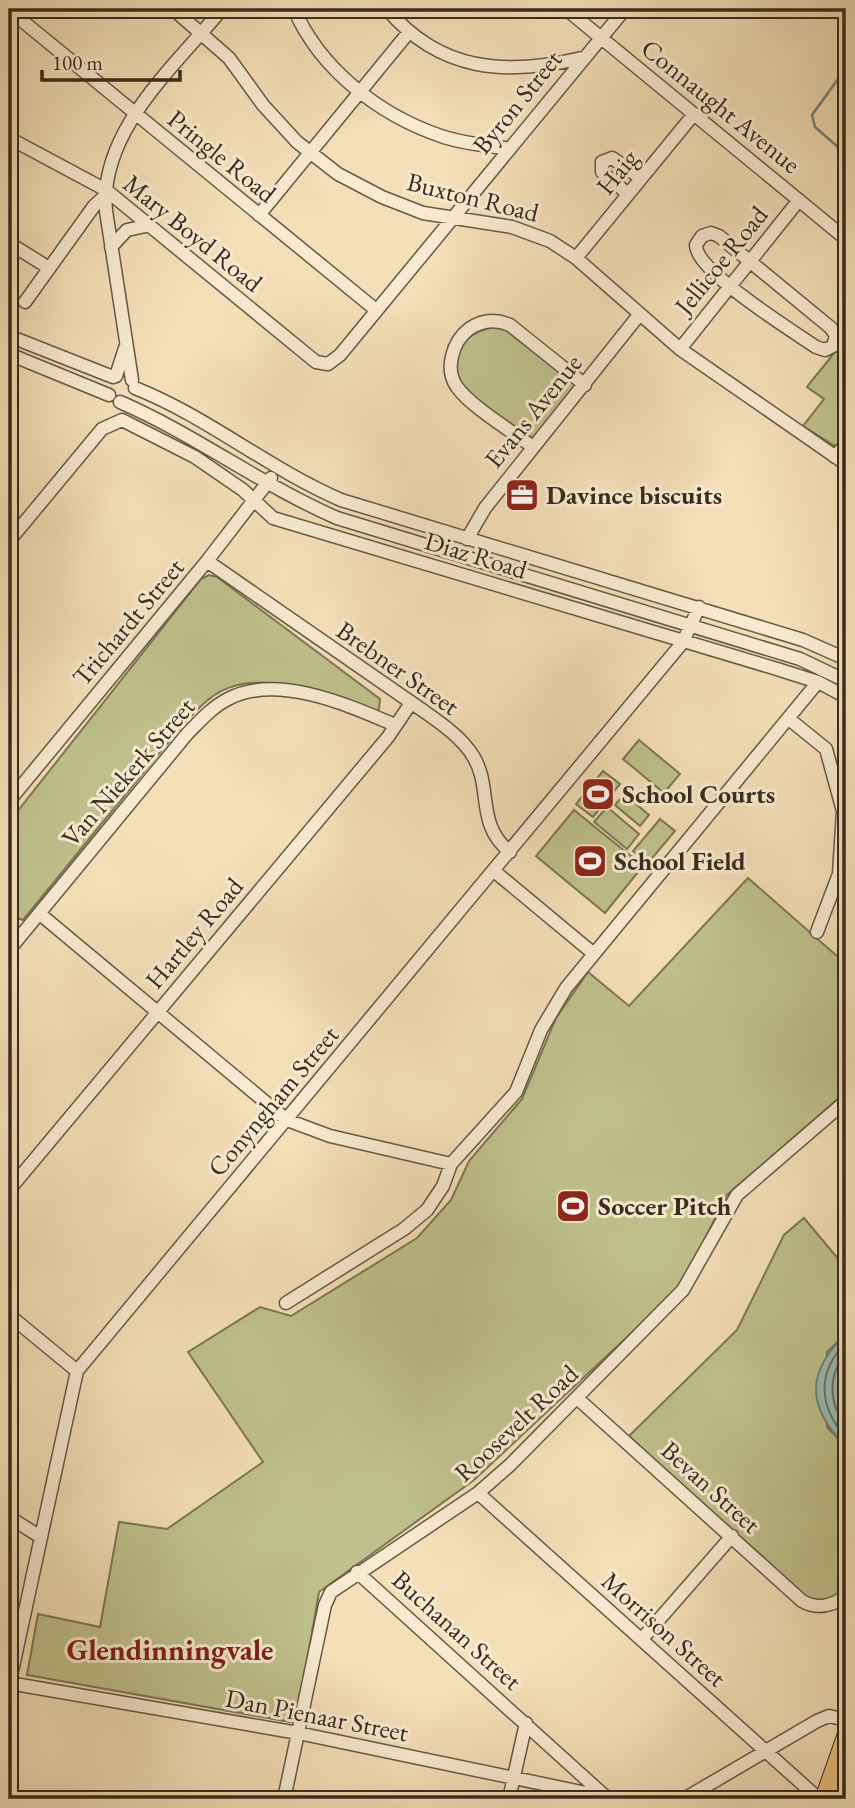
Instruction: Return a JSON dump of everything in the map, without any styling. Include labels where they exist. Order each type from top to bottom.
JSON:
[{"type":"main road","points":[[821,1799],[846,1734]]},
{"type":"main road","points":[[839,1799],[846,1771]]},
{"type":"street","name":"Buxton Road","points":[[173,9],[229,58],[281,126],[309,153],[338,174],[382,197],[453,220],[512,227],[550,241],[576,258],[680,349],[841,460]]},
{"type":"street","points":[[125,348],[108,387],[115,398],[132,397],[134,384],[125,348],[106,193],[117,144],[134,115],[222,9]]},
{"type":"street","points":[[295,9],[323,55],[360,92],[395,116],[442,137],[509,149]]},
{"type":"street","points":[[387,9],[409,32],[439,51],[485,66],[524,68],[582,58]]},
{"type":"street","name":"Connaught Avenue","points":[[566,9],[846,239]]},
{"type":"street","name":"Byron Street","points":[[340,355],[625,9]]},
{"type":"street","name":"Pringle Road","points":[[9,10],[134,115],[376,310]]},
{"type":"street","points":[[259,215],[409,32]]},
{"type":"street","name":"Haig","points":[[576,258],[694,114]]},
{"type":"street","name":"Mary Boyd Road","points":[[9,138],[106,193],[316,362],[328,364],[340,355]]},
{"type":"street","points":[[628,194],[602,172],[602,162],[612,158],[641,178]]},
{"type":"street","points":[[25,302],[106,193]]},
{"type":"street","name":"Jellicoe Road","points":[[680,349],[799,200]]},
{"type":"street","points":[[111,247],[127,230],[146,226]]},
{"type":"street","points":[[706,234],[716,234],[831,328],[836,336],[832,346],[825,350],[816,347],[730,286],[698,257],[695,249],[698,240],[706,234]]},
{"type":"street","points":[[9,243],[49,268]]},
{"type":"street","name":"Evans Avenue","points":[[467,539],[474,523],[639,315]]},
{"type":"street","points":[[533,447],[457,386],[451,363],[462,334],[483,322],[502,321],[585,385]]},
{"type":"street","points":[[9,336],[95,371],[125,375],[134,384]]},
{"type":"street","name":"Diaz Road","points":[[9,354],[115,398],[180,429],[268,484],[312,507],[360,527],[800,659],[846,681]]},
{"type":"street","name":"Diaz Road","points":[[134,384],[176,406],[276,468],[341,500],[699,607],[803,640],[846,659]]},
{"type":"street","name":"Diaz Road","points":[[9,541],[102,429],[114,421],[130,422],[195,457],[256,500],[266,514],[280,520],[818,682],[846,697]]},
{"type":"street","points":[[841,460],[846,444]]},
{"type":"street","name":"Trichardt Street","points":[[9,801],[256,500],[276,468]]},
{"type":"street","name":"Brebner Street","points":[[207,561],[439,722],[474,757],[490,828],[495,839],[510,852]]},
{"type":"street","name":"Conyngham Street","points":[[9,1684],[39,1536],[77,1371],[683,642],[699,607]]},
{"type":"street","points":[[286,1303],[416,1220],[436,1198],[451,1164],[511,1101],[549,1016],[566,988],[818,682]]},
{"type":"street","name":"Van Niekerk Street","points":[[9,950],[13,936],[40,914],[187,734],[215,706],[227,699],[263,688],[291,690],[395,725]]},
{"type":"street","name":"Hartley Road","points":[[9,1190],[411,703]]},
{"type":"street","points":[[789,719],[826,749],[843,811],[839,874],[817,932]]},
{"type":"street","points":[[494,871],[594,954]]},
{"type":"street","points":[[40,914],[286,1120],[330,1136],[451,1164]]},
{"type":"street","name":"Roosevelt Road","points":[[284,1799],[326,1605],[336,1586],[478,1493],[684,1290],[737,1195],[846,1101]]},
{"type":"street","points":[[9,1314],[77,1371]]},
{"type":"street","name":"Bevan Street","points":[[577,1398],[802,1601],[817,1607],[834,1604],[846,1596]]},
{"type":"street","name":"Morrison Street","points":[[478,1493],[764,1752],[821,1799]]},
{"type":"street","points":[[9,1517],[39,1536]]},
{"type":"street","points":[[642,1639],[732,1536]]},
{"type":"street","name":"Buchanan Street","points":[[357,1572],[611,1799]]},
{"type":"street","name":"Dan Pienaar Street","points":[[9,1684],[298,1733],[611,1799]]},
{"type":"street","points":[[684,1799],[823,1718],[829,1716],[846,1720]]},
{"type":"street","name":"Buchanan Street","points":[[509,1799],[526,1723]]},
{"type":"green space","points":[[846,322],[846,439],[835,446],[803,426],[824,399],[807,387],[835,351],[841,336],[840,329]]},
{"type":"green space","points":[[502,325],[574,381],[576,386],[533,438],[523,434],[461,387],[457,374],[456,362],[462,344],[479,332]]},
{"type":"green space","points":[[209,575],[217,577],[380,699],[379,709],[374,713],[312,692],[268,683],[247,683],[227,689],[208,700],[184,723],[23,920],[9,915],[9,822],[201,579]]},
{"type":"green space","points":[[639,740],[680,774],[664,793],[623,759]]},
{"type":"green space","name":"School Courts","points":[[603,771],[620,784],[593,817],[576,804]]},
{"type":"green space","name":"School Courts","points":[[624,794],[649,815],[640,826],[615,805]]},
{"type":"green space","name":"School Courts","points":[[607,807],[639,834],[627,849],[594,822]]},
{"type":"green space","name":"School Field","points":[[574,810],[643,866],[605,913],[536,856]]},
{"type":"green space","name":"School Courts","points":[[660,819],[675,831],[648,863],[633,851]]},
{"type":"green space","points":[[748,878],[846,964],[846,1092],[727,1195],[687,1274],[671,1296],[474,1480],[319,1592],[296,1723],[27,1675],[38,1614],[100,1627],[119,1522],[167,1529],[263,1462],[188,1352],[260,1307],[291,1316],[417,1238],[451,1200],[469,1161],[522,1099],[556,1018],[588,972],[629,1006]]},
{"type":"green space","points":[[804,1218],[846,1268],[846,1334],[827,1352],[827,1427],[846,1447],[846,1590],[824,1602],[808,1600],[629,1436],[737,1330],[784,1235]]},
{"type":"water","points":[[846,1334],[846,1447],[824,1418],[816,1390],[823,1362]]},
{"type":"waterway","points":[[846,68],[812,115],[815,127],[846,154]]},
{"type":"place","name":"Davince biscuits","points":[[522,495]]},
{"type":"place","name":"School Courts","points":[[598,794]]},
{"type":"place","name":"School Field","points":[[590,861]]},
{"type":"place","name":"Soccer Pitch","points":[[573,1206]]},
{"type":"district","name":"Glendinningvale","points":[[170,1649]]}]
